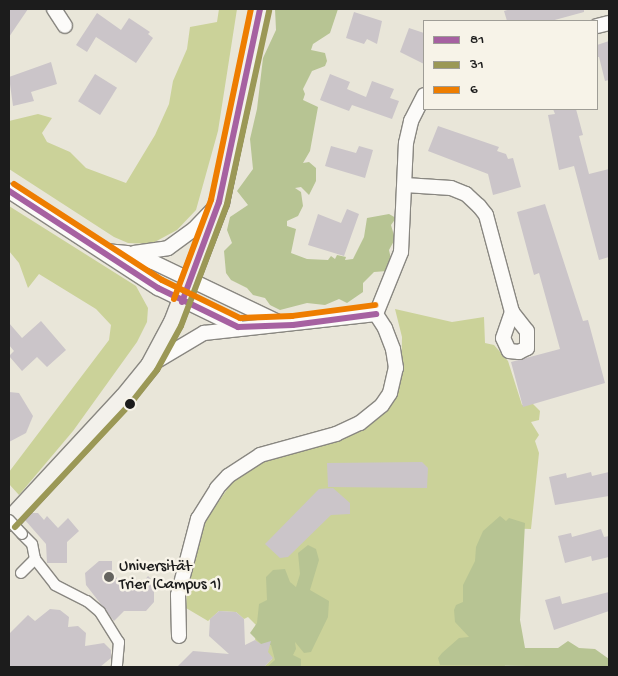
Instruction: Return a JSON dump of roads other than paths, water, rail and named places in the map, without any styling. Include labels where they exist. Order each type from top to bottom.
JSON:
[{"type":"main road","points":[[9,520],[98,427],[150,365],[182,302],[191,282],[219,202],[260,9]]},
{"type":"street","points":[[54,9],[65,26]]},
{"type":"street","points":[[376,314],[401,252],[408,132],[423,97]]},
{"type":"street","points":[[405,186],[451,188],[466,194],[479,206],[486,215],[512,312]]},
{"type":"street","points":[[9,190],[182,302],[238,327]]},
{"type":"street","points":[[102,250],[127,253],[168,248],[194,229],[219,202]]},
{"type":"street","points":[[127,253],[270,320],[293,325]]},
{"type":"street","points":[[150,365],[204,333],[238,327],[293,325],[376,314]]},
{"type":"street","points":[[179,636],[178,594],[198,519],[222,482],[260,455],[336,434],[360,424],[382,404],[390,393],[396,368],[385,328],[376,314]]},
{"type":"street","points":[[9,520],[32,544],[35,559],[55,585],[87,601],[100,612],[119,642],[117,667]]},
{"type":"street","points":[[21,573],[35,559]]},
{"type":"place","name":"Universität Trier (Campus 1)","points":[[109,577]]}]
